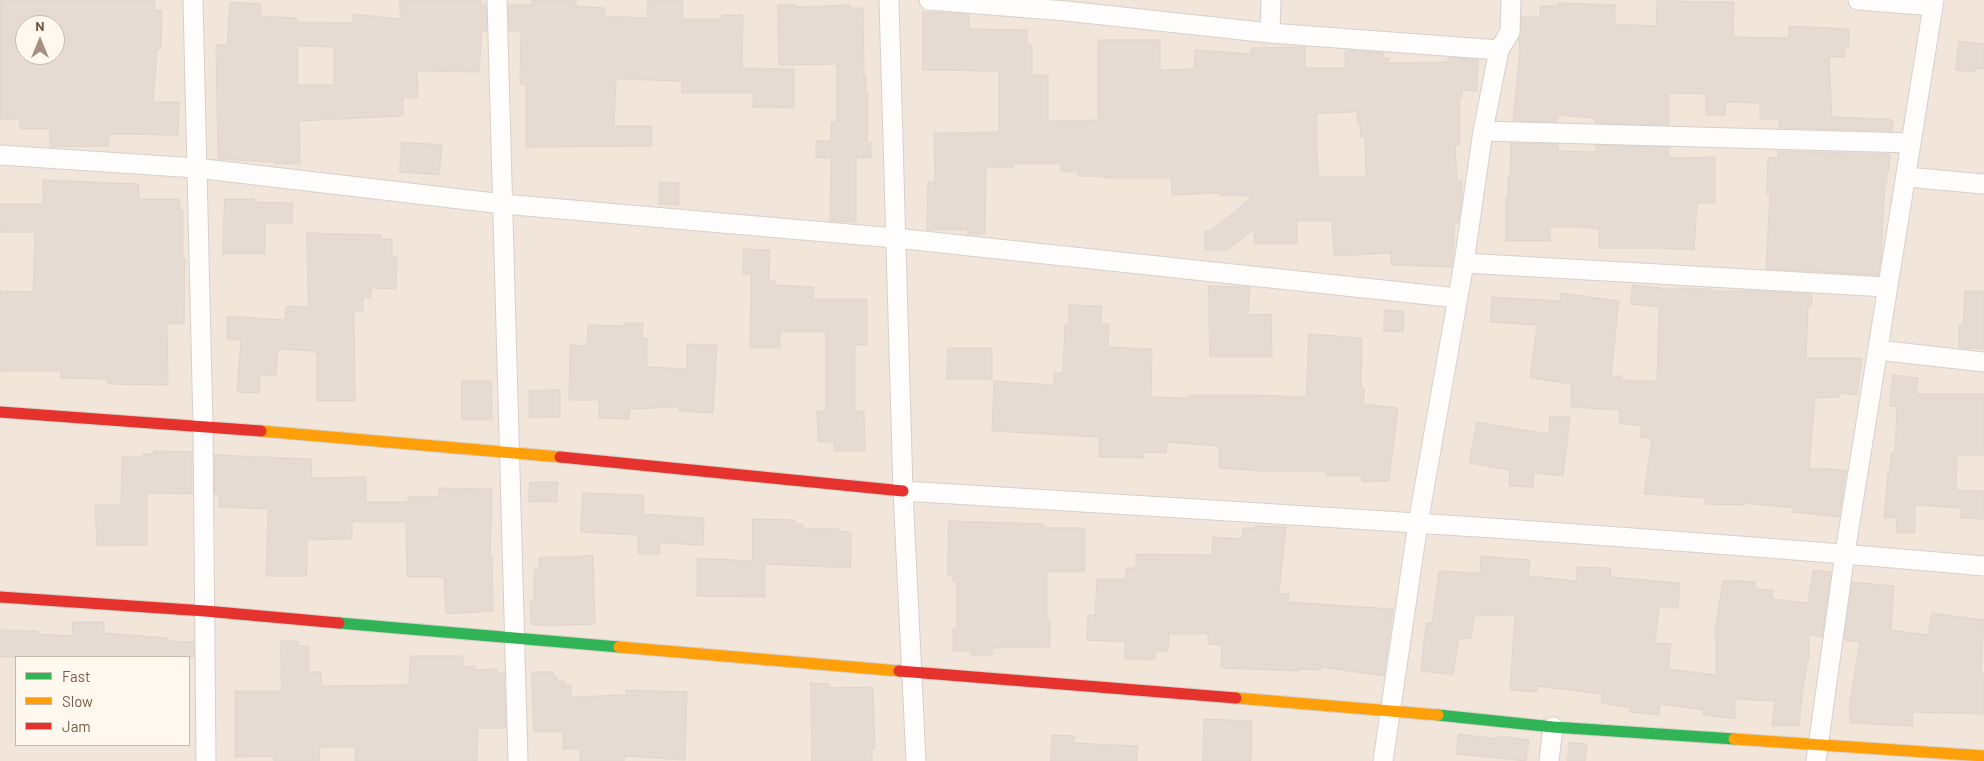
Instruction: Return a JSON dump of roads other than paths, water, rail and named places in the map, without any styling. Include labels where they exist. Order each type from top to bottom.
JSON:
[{"type":"street","points":[[193,0],[203,426],[206,761]]},
{"type":"street","points":[[497,0],[518,761]]},
{"type":"street","points":[[889,0],[903,491],[916,761]]},
{"type":"street","points":[[929,0],[1066,6],[1270,33],[1500,50]]},
{"type":"street","points":[[1270,33],[1272,0]]},
{"type":"street","points":[[1383,761],[1418,523],[1464,263],[1483,131],[1500,50],[1510,32],[1511,0]]},
{"type":"street","points":[[1817,753],[1844,553],[1878,350],[1886,287],[1934,3],[1858,0]]},
{"type":"street","points":[[1483,131],[1911,143]]},
{"type":"street","points":[[0,155],[196,168],[503,204],[895,238],[1458,298]]},
{"type":"street","points":[[1906,177],[1984,184]]},
{"type":"street","points":[[1464,263],[1886,287]]},
{"type":"street","points":[[1878,350],[1984,362]]},
{"type":"street","points":[[0,412],[203,426],[509,452],[903,491],[1418,523],[1844,553],[1984,566]]},
{"type":"street","points":[[0,597],[205,611],[913,672],[1391,710],[1817,753],[1984,756]]},
{"type":"street","points":[[1549,761],[1553,727]]}]
